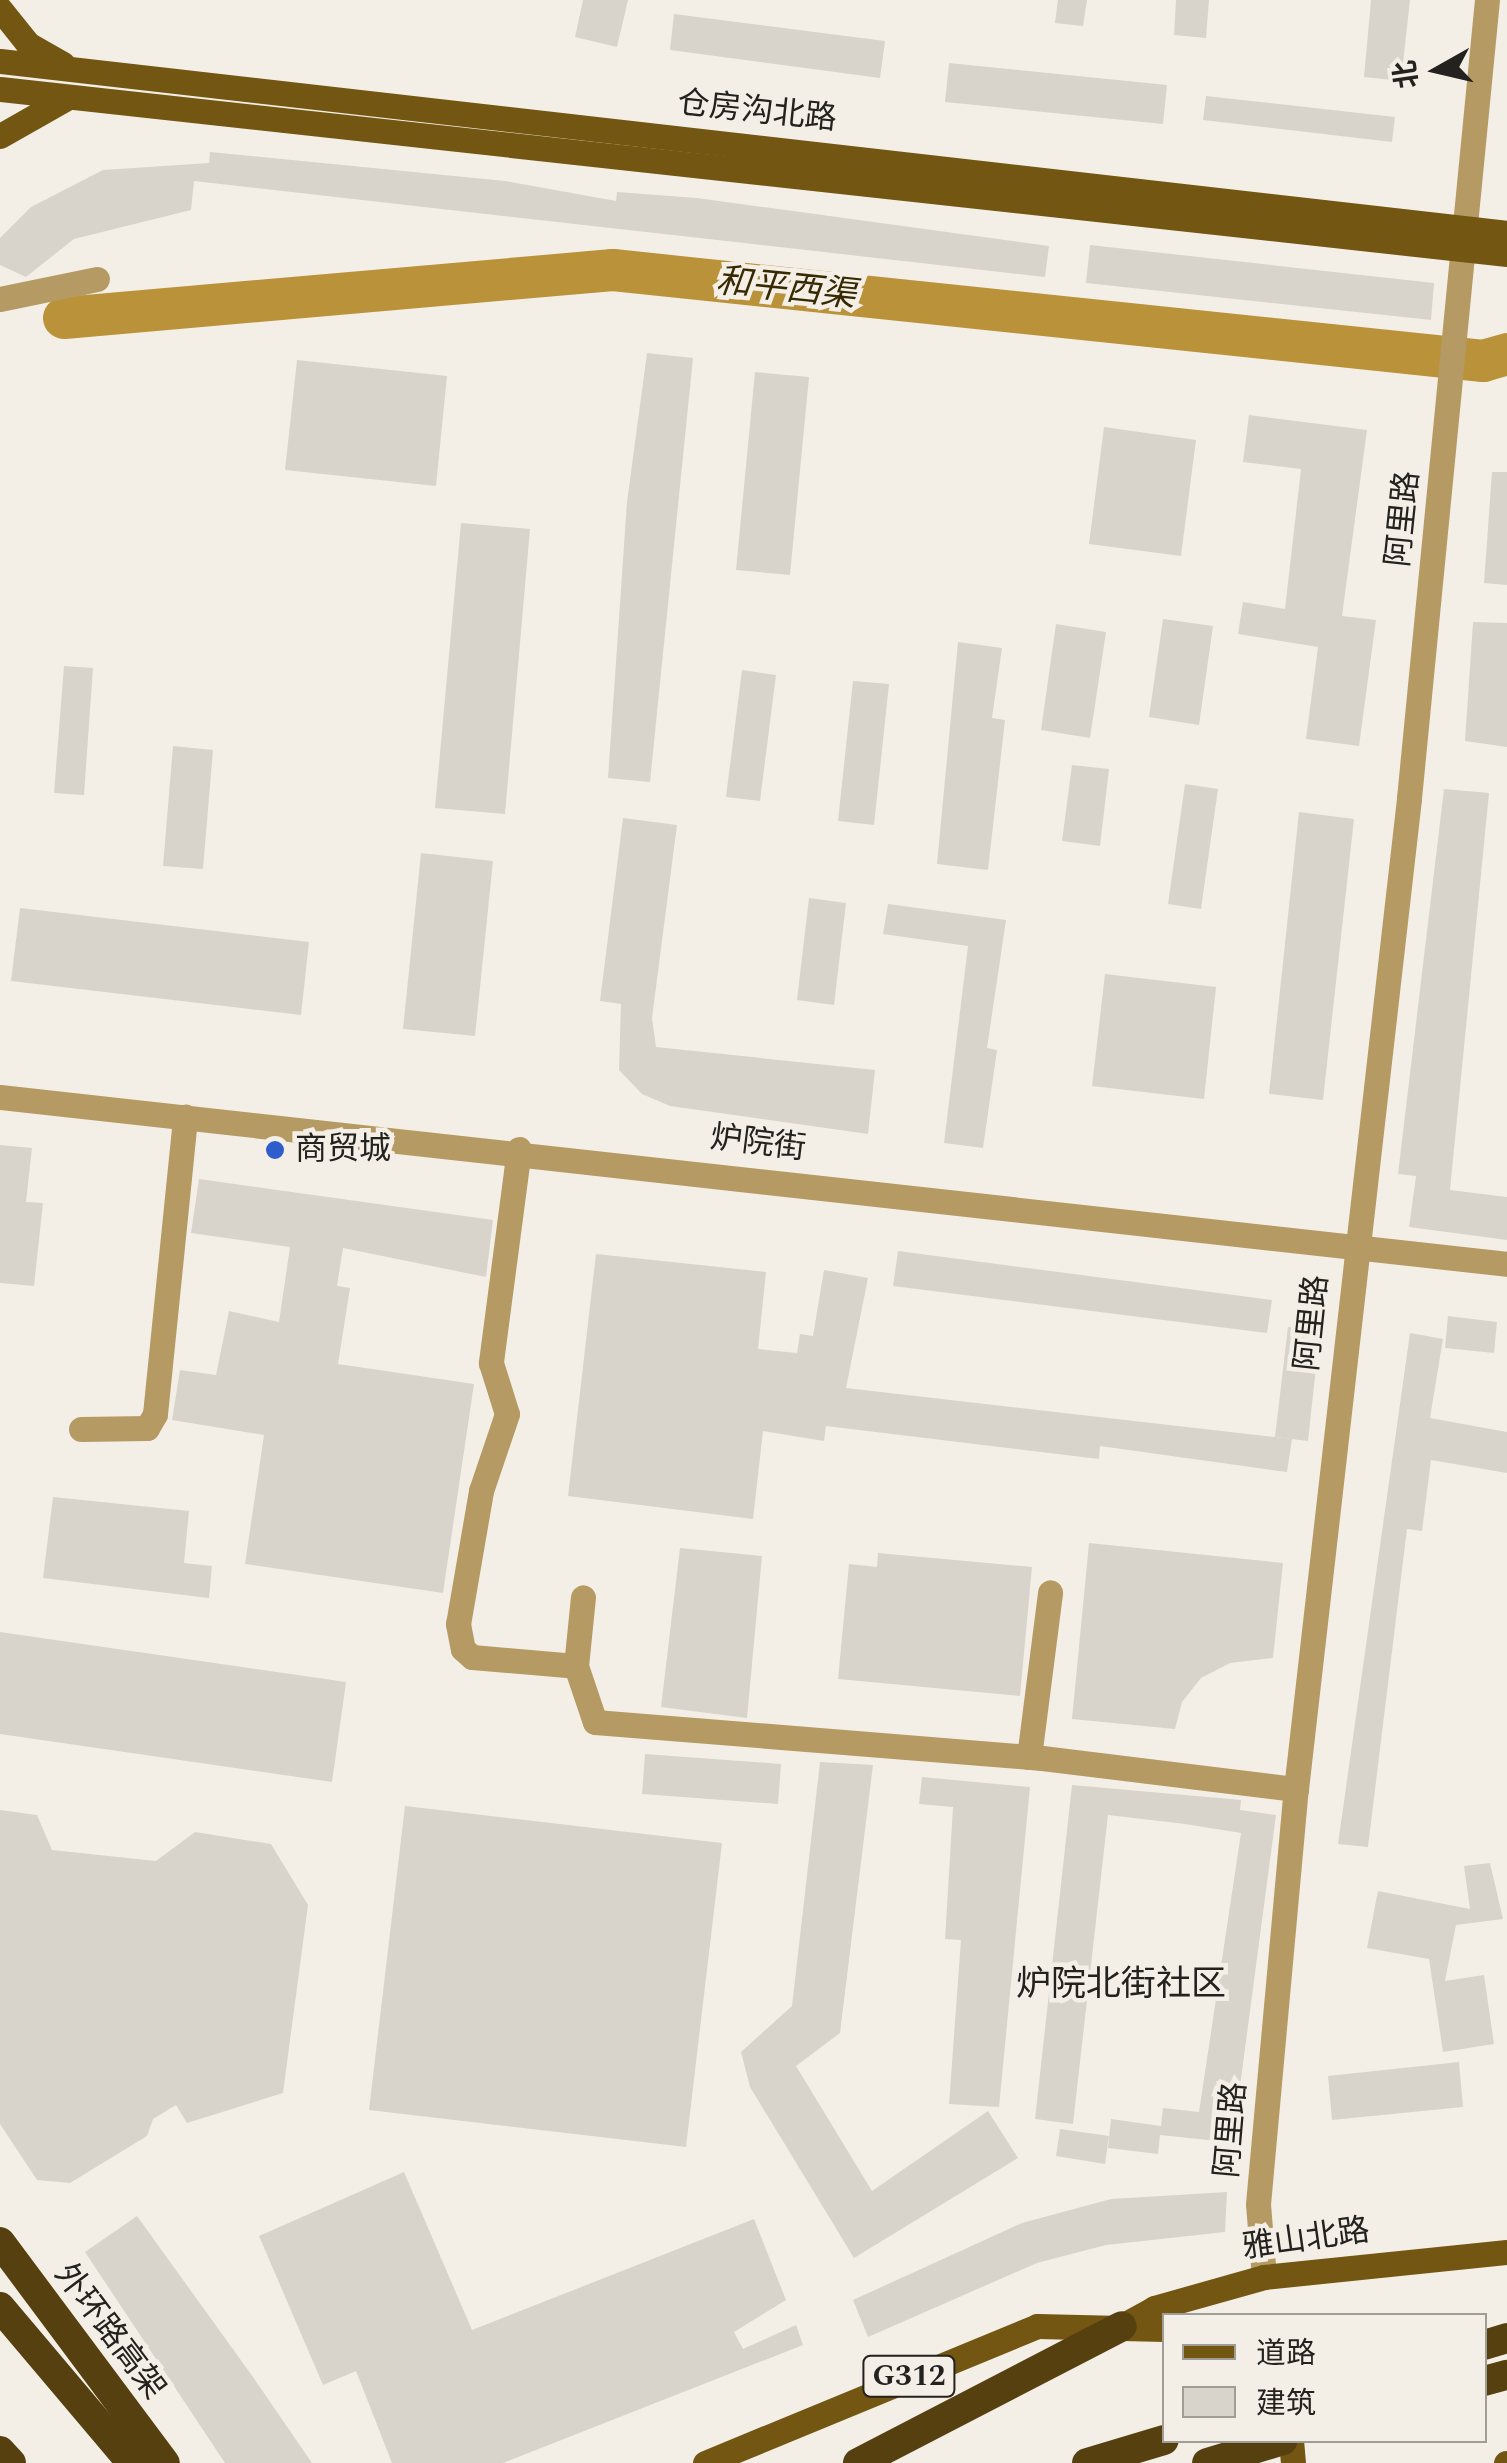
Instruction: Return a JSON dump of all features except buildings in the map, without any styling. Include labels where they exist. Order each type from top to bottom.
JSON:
[{"type":"highway","name":"外环路高架","points":[[0,2242],[165,2463]]},
{"type":"highway","name":"外环路高架","points":[[0,2307],[132,2463]]},
{"type":"highway","points":[[858,2463],[1122,2326]]},
{"type":"highway","points":[[1087,2463],[1162,2441]]},
{"type":"highway","points":[[1207,2463],[1277,2443]]},
{"type":"highway","points":[[0,2451],[11,2463]]},
{"type":"main road","points":[[0,9],[28,44],[72,69]]},
{"type":"main road","name":"仓房沟北路","points":[[0,61],[1461,238],[1507,254]]},
{"type":"main road","name":"仓房沟北路","points":[[0,89],[1461,238],[1507,233]]},
{"type":"main road","points":[[0,136],[70,97]]},
{"type":"main road","name":"雅山北路","points":[[1122,2326],[1154,2308],[1264,2277],[1507,2252]]},
{"type":"main road","name":"G312","points":[[705,2463],[1037,2326],[1122,2326]]},
{"type":"main road","points":[[1122,2326],[1162,2329]]},
{"type":"street","name":"阿里路","points":[[1264,2277],[1258,2204],[1296,1788],[1450,377],[1486,0]]},
{"type":"street","points":[[0,299],[98,279]]},
{"type":"street","name":"炉院街","points":[[0,1097],[519,1150],[1507,1264]]},
{"type":"street","points":[[80,1429],[147,1428],[155,1414],[186,1117]]},
{"type":"street","points":[[519,1150],[491,1364],[507,1414],[481,1491],[458,1624],[472,1657],[576,1666]]},
{"type":"street","points":[[1029,1757],[1050,1592]]},
{"type":"street","points":[[583,1597],[576,1666],[595,1722],[1029,1757],[1296,1788]]},
{"type":"waterway","name":"和平西渠","points":[[64,318],[613,270],[1483,361],[1507,354]]},
{"type":"place","name":"商贸城","points":[[275,1150]]},
{"type":"district","name":"炉院北街社区","points":[[1121,1985]]}]
